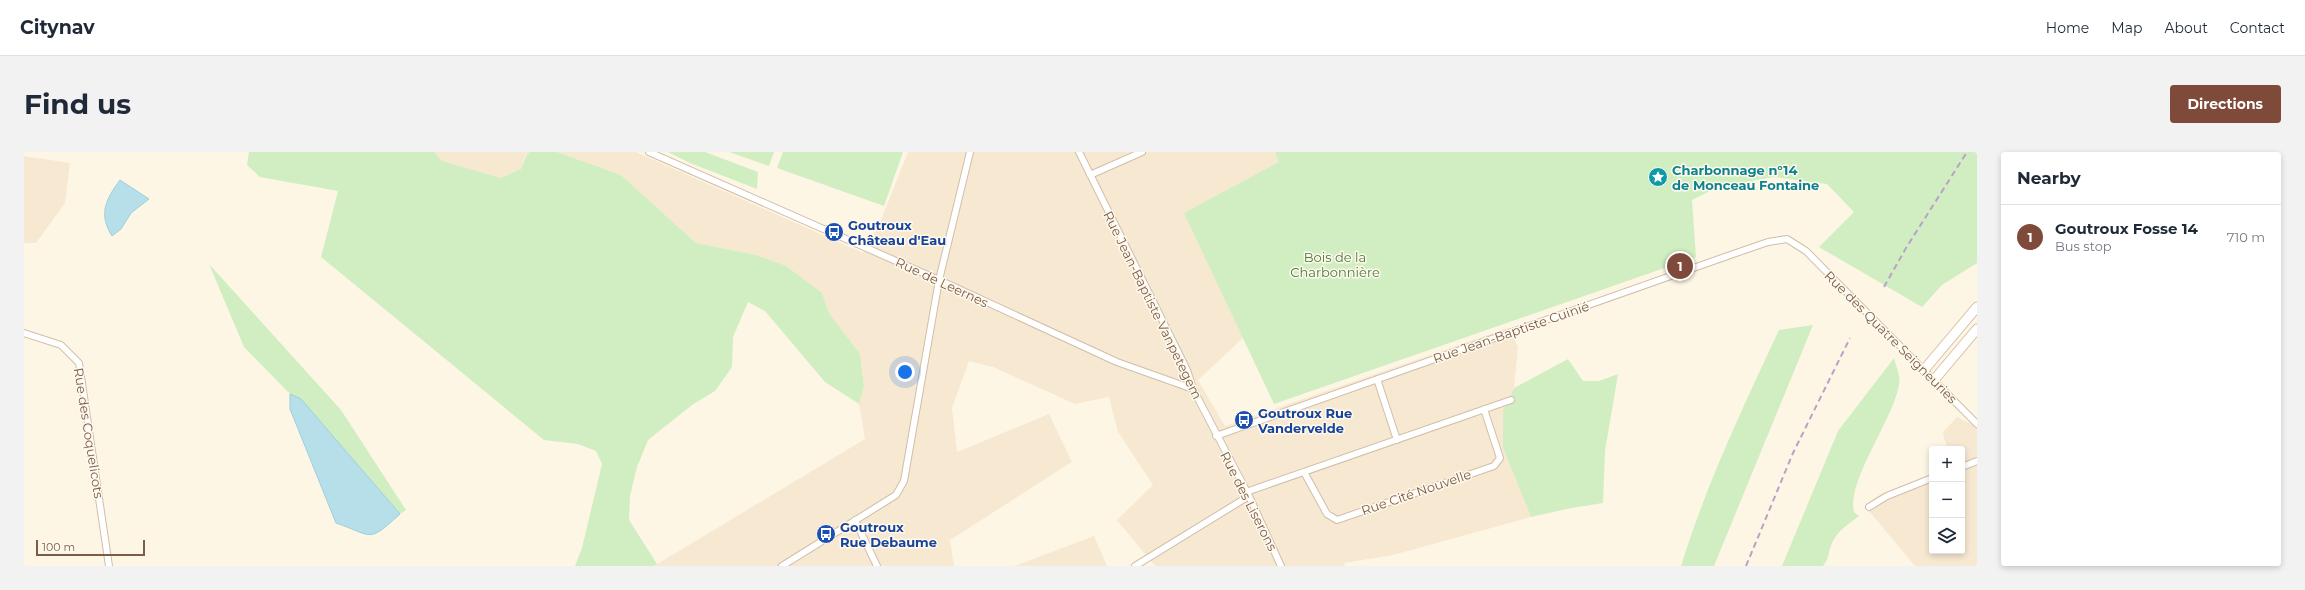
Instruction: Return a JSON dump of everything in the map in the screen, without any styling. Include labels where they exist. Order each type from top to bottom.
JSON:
[{"type":"main road","points":[[1924,370],[1977,307]]},
{"type":"main road","points":[[1934,380],[1977,329]]},
{"type":"street","name":"Rue de Leernes","points":[[649,152],[939,280],[1117,362],[1193,389]]},
{"type":"street","points":[[782,566],[896,495],[904,481],[939,280],[970,152]]},
{"type":"street","name":"Rue Jean-Baptiste Vanpetegem","points":[[1079,152],[1187,370],[1193,389],[1216,436]]},
{"type":"street","points":[[1090,175],[1142,152]]},
{"type":"street","name":"Rue Jean-Baptiste Cuinié","points":[[1216,436],[1768,242],[1787,240],[1806,251]]},
{"type":"street","name":"Rue des Quatre Seigneuries","points":[[1806,251],[1977,424]]},
{"type":"street","name":"Rue des Coquelicots","points":[[24,333],[61,345],[79,363],[109,566]]},
{"type":"street","points":[[1377,379],[1397,440]]},
{"type":"street","points":[[1135,566],[1248,494],[1304,472],[1511,400]]},
{"type":"street","name":"Rue Cité Nouvelle","points":[[1304,472],[1327,514],[1337,520],[1494,466],[1500,458],[1484,409]]},
{"type":"street","name":"Rue des Liserons","points":[[1216,436],[1248,494],[1281,566]]},
{"type":"street","points":[[1965,465],[1977,461]]},
{"type":"street","points":[[1869,507],[1893,494],[1929,479]]},
{"type":"street","points":[[855,520],[877,566]]},
{"type":"shaded area","points":[[434,152],[530,152],[526,154],[521,169],[501,178],[442,161]]},
{"type":"shaded area","points":[[557,152],[636,152],[863,253],[879,225],[908,152],[1275,152],[1280,162],[1185,213],[1243,338],[1198,380],[1225,426],[1508,328],[1518,347],[1514,388],[1503,412],[1503,448],[1531,517],[1393,555],[1344,563],[1345,566],[1155,566],[1117,520],[1153,485],[1118,432],[1109,397],[1075,404],[993,367],[969,361],[952,408],[957,452],[1049,414],[1072,462],[950,540],[954,566],[654,566],[865,439],[859,404],[864,387],[860,354],[829,313],[822,293],[756,255],[696,243],[621,175]]},
{"type":"shaded area","points":[[24,156],[70,163],[65,203],[36,243],[24,243]]},
{"type":"shaded area","points":[[1957,417],[1977,427],[1977,566],[1915,566],[1868,510],[1871,501],[1881,494],[1929,475],[1929,554],[1965,554],[1965,446],[1947,446],[1943,435],[1944,431]]},
{"type":"shaded area","points":[[1094,536],[1107,566],[1015,566]]},
{"type":"green space","points":[[249,152],[434,152],[442,161],[501,178],[521,169],[527,154],[530,152],[557,152],[621,175],[696,243],[756,255],[786,266],[822,293],[829,313],[860,354],[864,387],[859,404],[825,382],[765,311],[748,302],[733,337],[732,367],[715,391],[692,405],[648,440],[637,467],[630,496],[629,520],[657,564],[654,566],[575,566],[582,548],[602,464],[596,451],[578,444],[544,440],[321,257],[338,191],[260,177],[247,165]]},
{"type":"green space","points":[[668,152],[705,152],[758,172],[757,189],[690,163]]},
{"type":"green space","points":[[729,152],[774,152],[769,166]]},
{"type":"green space","points":[[783,152],[903,152],[884,206],[777,168]]},
{"type":"green space","name":"Bois de la Charbonnière","points":[[1275,152],[1977,152],[1977,263],[1942,285],[1922,307],[1819,247],[1854,212],[1827,184],[1774,177],[1718,187],[1692,200],[1696,257],[1274,404],[1184,213],[1279,162]]},
{"type":"green space","points":[[209,264],[341,410],[406,510],[400,514],[301,399],[290,394],[244,347]]},
{"type":"green space","points":[[1813,325],[1714,566],[1681,566],[1714,476],[1779,330]]},
{"type":"green space","points":[[1894,358],[1899,375],[1899,385],[1895,399],[1857,484],[1853,499],[1854,512],[1859,516],[1844,528],[1834,539],[1828,557],[1823,566],[1782,566],[1838,431]]},
{"type":"green space","points":[[1568,359],[1583,381],[1599,381],[1618,374],[1605,451],[1603,503],[1531,517],[1503,448],[1503,411],[1514,388]]},
{"type":"water","points":[[120,180],[149,199],[131,213],[121,229],[112,236],[105,221],[106,207],[111,194]]},
{"type":"water","points":[[290,394],[301,399],[400,514],[381,530],[370,535],[336,523],[290,409]]},
{"type":"railway","points":[[1884,287],[1906,248],[1967,152]]},
{"type":"railway","points":[[1746,566],[1793,453],[1850,338]]},
{"type":"place","name":"Charbonnage n°14 de Monceau Fontaine","points":[[1658,177]]},
{"type":"place","name":"Goutroux Château d'Eau","points":[[834,232]]},
{"type":"place","name":"Goutroux Fosse 14","points":[[1680,266]]},
{"type":"place","name":"Goutroux Rue Vandervelde","points":[[1244,420]]},
{"type":"place","name":"Goutroux Rue Debaume","points":[[826,534]]}]
